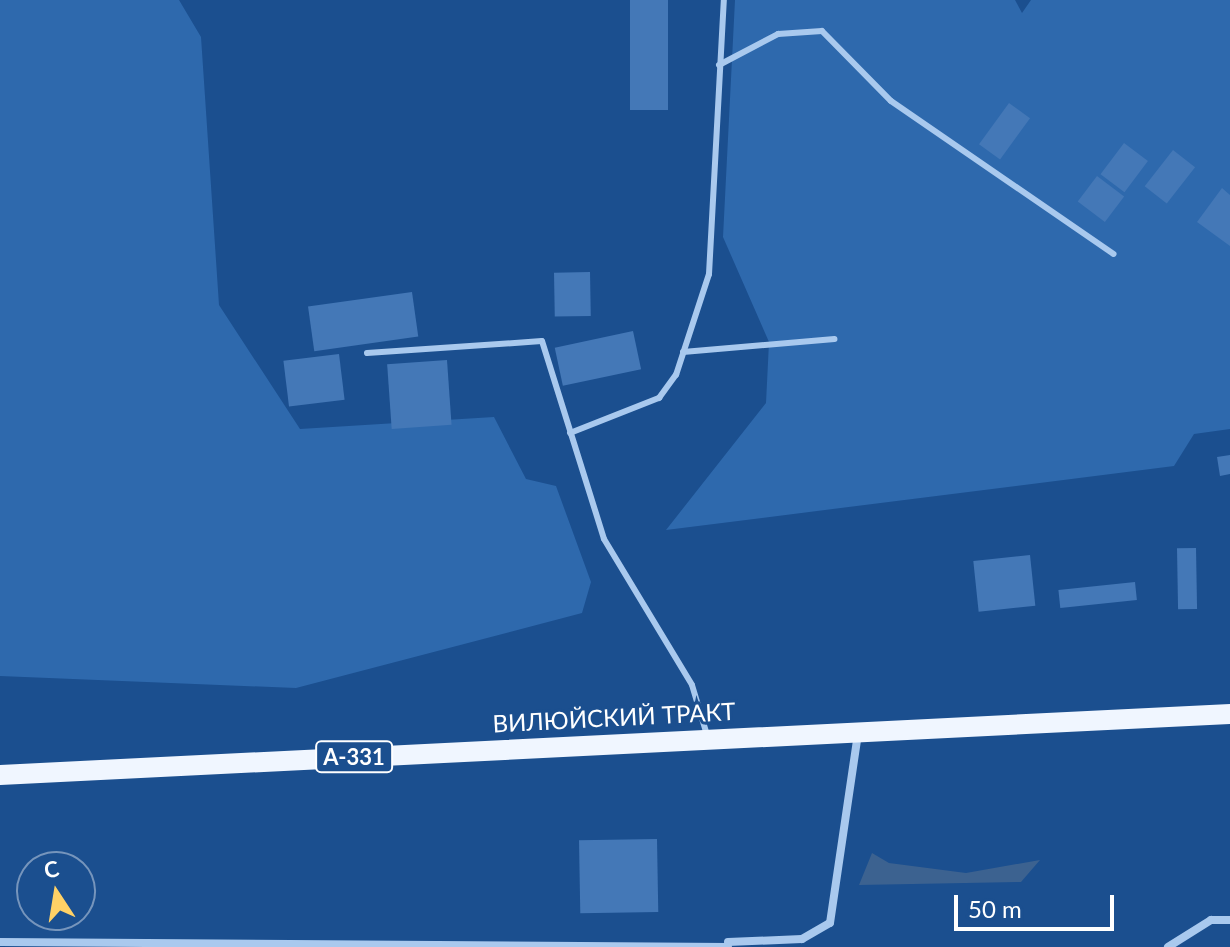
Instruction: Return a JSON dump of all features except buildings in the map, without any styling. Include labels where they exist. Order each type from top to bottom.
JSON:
[{"type":"main road","name":"ВИЛЮЙСКИЙ ТРАКТ","points":[[0,775],[1230,714]]},
{"type":"street","points":[[0,942],[84,945],[728,944],[802,939],[830,923],[858,732]]},
{"type":"street","points":[[1168,947],[1211,920],[1230,920]]},
{"type":"lane","points":[[570,433],[659,398],[683,352],[709,274],[724,0]]},
{"type":"lane","points":[[719,65],[778,34],[822,31],[891,101],[1114,254]]},
{"type":"lane","points":[[683,352],[834,339]]},
{"type":"lane","points":[[367,353],[542,341],[604,539],[692,685],[708,738]]},
{"type":"shaded area","points":[[0,0],[179,0],[201,37],[219,305],[300,429],[494,417],[526,479],[556,486],[591,582],[582,613],[296,688],[0,676]]},
{"type":"shaded area","points":[[735,0],[1015,0],[1022,13],[1031,0],[1230,0],[1230,429],[1194,434],[1174,466],[666,530],[766,403],[769,342],[723,237]]},
{"type":"shaded area","points":[[872,853],[889,863],[966,873],[1040,860],[1021,882],[859,885]]}]
